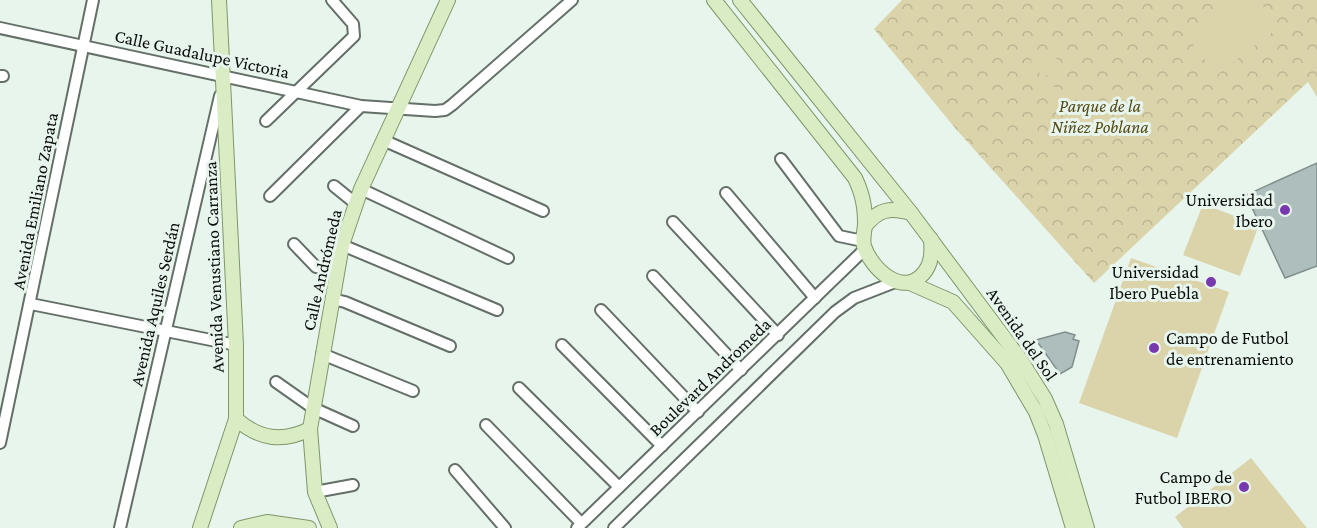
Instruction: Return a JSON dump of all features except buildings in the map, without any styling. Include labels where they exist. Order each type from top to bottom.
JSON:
[{"type":"main road","name":"Avenida Venustiano Carranza","points":[[200,528],[236,419],[236,345],[219,0]]},
{"type":"main road","name":"Calle Andrómeda","points":[[330,528],[315,492],[310,429],[342,245],[361,189],[448,0]]},
{"type":"main road","points":[[714,0],[855,178],[863,194],[864,238],[881,272],[895,282],[910,283],[920,278],[928,267],[931,239],[740,0]]},
{"type":"main road","points":[[864,238],[874,214],[886,209],[911,213]]},
{"type":"main road","name":"Avenida del Sol","points":[[931,239],[1020,359],[1045,399],[1056,424],[1087,528]]},
{"type":"main road","name":"Avenida del Sol","points":[[910,283],[953,302],[1007,363],[1036,412],[1073,528]]},
{"type":"main road","points":[[236,419],[248,430],[271,438],[295,436],[310,429]]},
{"type":"main road","points":[[241,528],[267,522],[309,528]]},
{"type":"street","name":"Avenida Emiliano Zapata","points":[[0,443],[93,0]]},
{"type":"street","points":[[266,122],[354,36],[353,24],[332,0]]},
{"type":"street","name":"Calle Guadalupe Victoria","points":[[0,28],[83,45],[222,81],[297,92],[361,106],[445,111],[572,0]]},
{"type":"street","name":"Avenida Aquiles Serdán","points":[[120,528],[222,81]]},
{"type":"street","points":[[270,196],[361,106]]},
{"type":"street","points":[[383,140],[543,211]]},
{"type":"street","points":[[781,159],[839,236],[864,238]]},
{"type":"street","points":[[334,186],[355,203]]},
{"type":"street","points":[[361,189],[508,258]]},
{"type":"street","points":[[726,193],[816,298]]},
{"type":"street","points":[[674,222],[778,335]]},
{"type":"street","name":"Boulevard Andromeda","points":[[579,526],[816,298],[864,238]]},
{"type":"street","points":[[294,244],[316,267],[336,272]]},
{"type":"street","points":[[342,245],[497,310]]},
{"type":"street","points":[[653,276],[741,370]]},
{"type":"street","points":[[614,528],[834,312],[854,298],[895,282]]},
{"type":"street","points":[[332,299],[450,346]]},
{"type":"street","points":[[31,304],[236,345]]},
{"type":"street","points":[[601,310],[698,412]]},
{"type":"street","points":[[562,345],[662,446]]},
{"type":"street","points":[[322,354],[413,391]]},
{"type":"street","points":[[276,382],[313,408],[353,426]]},
{"type":"street","points":[[519,388],[619,487]]},
{"type":"street","points":[[486,425],[579,526]]},
{"type":"street","points":[[455,470],[505,528]]},
{"type":"street","points":[[315,492],[353,485]]},
{"type":"green space","name":"Parque de la Niñez Poblana","points":[[902,0],[1317,0],[1317,97],[1308,82],[1094,283],[955,128],[874,29]]},
{"type":"green space","points":[[1234,0],[1258,0],[1279,27],[1217,75],[1187,37]]},
{"type":"green space","points":[[1030,53],[1058,59],[1057,78],[1033,71]]},
{"type":"green space","points":[[1046,84],[1077,95],[1070,110],[1043,92]]},
{"type":"green space","points":[[1203,204],[1259,225],[1240,276],[1183,255]]},
{"type":"green space","name":"Campo de Futbol de entrenamiento","points":[[1131,258],[1229,292],[1177,438],[1079,403]]},
{"type":"green space","name":"Campo de Futbol IBERO","points":[[1251,458],[1307,528],[1183,528],[1175,517]]},
{"type":"place","name":"Universidad Ibero","points":[[1285,210]]},
{"type":"place","name":"Universidad Ibero Puebla","points":[[1211,282]]},
{"type":"place","name":"Campo de Futbol de entrenamiento","points":[[1154,348]]},
{"type":"place","name":"Campo de Futbol IBERO","points":[[1244,487]]}]
